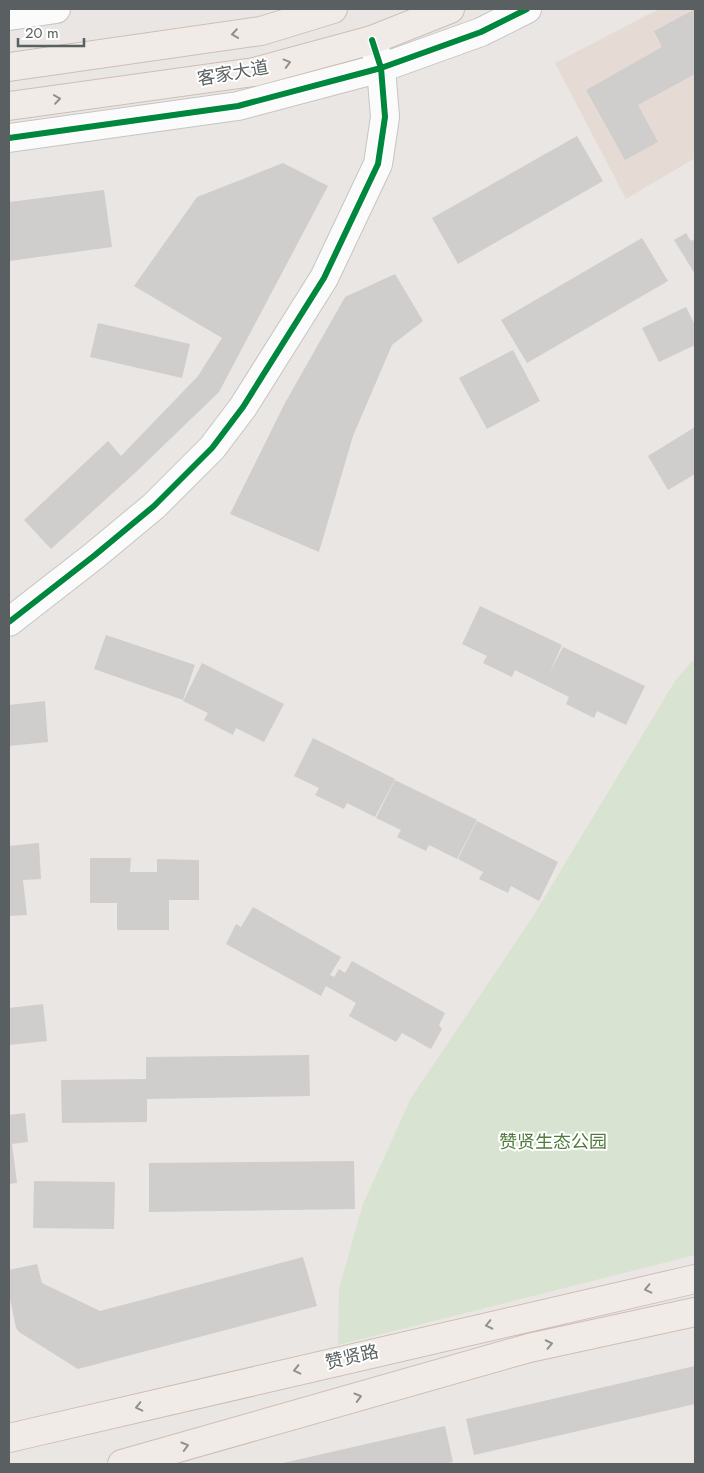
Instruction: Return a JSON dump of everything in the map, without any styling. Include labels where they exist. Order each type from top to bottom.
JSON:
[{"type":"main road","name":"客家大道","points":[[9,67],[260,31],[333,9]]},
{"type":"main road","name":"客家大道","points":[[9,106],[254,72],[372,40],[450,9]]},
{"type":"main road","name":"赞贤路","points":[[9,1438],[695,1278]]},
{"type":"main road","points":[[122,1464],[529,1348],[695,1312]]},
{"type":"street","points":[[9,16],[56,9]]},
{"type":"street","points":[[9,138],[238,106],[381,68],[481,32],[527,9]]},
{"type":"street","points":[[9,622],[154,506],[212,448],[243,407],[324,278],[378,164],[385,117],[381,68],[372,40]]},
{"type":"shaded area","points":[[659,9],[695,9],[695,158],[626,199],[555,63]]},
{"type":"green space","name":"赞贤生态公园","points":[[695,658],[695,1255],[338,1345],[339,1289],[363,1204],[411,1098],[534,915],[675,681]]},
{"type":"building","points":[[695,9],[695,74],[638,105],[658,142],[625,160],[586,90],[662,47],[654,31]]},
{"type":"building","points":[[577,136],[603,181],[458,264],[432,218]]},
{"type":"building","points":[[283,163],[328,186],[219,392],[136,472],[51,549],[24,520],[108,441],[121,456],[198,376],[222,338],[134,286],[197,197]]},
{"type":"building","points":[[104,190],[112,247],[9,261],[9,202]]},
{"type":"building","points":[[686,233],[691,241],[695,239],[695,274],[674,240]]},
{"type":"building","points":[[642,238],[668,281],[527,363],[501,320]]},
{"type":"building","points":[[395,274],[423,321],[392,345],[353,436],[319,552],[230,514],[285,403],[345,297]]},
{"type":"building","points":[[686,307],[695,325],[695,345],[659,362],[642,328]]},
{"type":"building","points":[[98,323],[190,344],[182,378],[90,357]]},
{"type":"building","points":[[513,350],[540,401],[487,429],[459,378]]},
{"type":"building","points":[[695,427],[695,474],[668,490],[648,456]]},
{"type":"building","points":[[480,606],[562,645],[549,674],[563,647],[645,686],[626,725],[597,711],[594,718],[566,704],[569,697],[515,670],[512,677],[483,663],[487,656],[462,644]]},
{"type":"building","points":[[106,635],[195,665],[183,700],[94,669]]},
{"type":"building","points":[[202,663],[284,704],[264,742],[236,728],[233,735],[204,720],[208,713],[183,701]]},
{"type":"building","points":[[45,701],[48,742],[9,746],[9,705]]},
{"type":"building","points":[[313,738],[395,779],[375,817],[347,803],[344,809],[315,795],[319,788],[294,776]]},
{"type":"building","points":[[395,780],[477,820],[457,859],[429,845],[426,851],[397,837],[401,830],[376,818]]},
{"type":"building","points":[[477,821],[558,862],[539,901],[511,886],[508,893],[479,879],[483,872],[458,859]]},
{"type":"building","points":[[39,843],[41,879],[23,880],[27,915],[9,916],[9,846]]},
{"type":"building","points":[[90,858],[131,858],[130,872],[157,872],[157,859],[199,860],[199,900],[169,900],[169,930],[117,930],[117,903],[90,903]]},
{"type":"building","points":[[253,907],[341,957],[330,975],[334,977],[339,969],[345,973],[352,961],[445,1013],[439,1025],[442,1029],[431,1049],[402,1033],[396,1042],[349,1016],[356,1003],[326,986],[321,996],[226,944],[236,924],[241,927]]},
{"type":"building","points":[[43,1004],[47,1041],[9,1045],[9,1008]]},
{"type":"building","points":[[309,1055],[310,1096],[147,1099],[147,1122],[62,1123],[61,1080],[146,1079],[146,1057]]},
{"type":"building","points":[[25,1113],[28,1142],[12,1144],[17,1183],[9,1184],[9,1115]]},
{"type":"building","points":[[354,1161],[355,1209],[149,1212],[149,1163]]},
{"type":"building","points":[[34,1181],[115,1182],[114,1229],[33,1228]]},
{"type":"building","points":[[303,1257],[317,1306],[78,1369],[19,1332],[16,1328],[9,1294],[9,1270],[37,1264],[42,1283],[100,1311]]},
{"type":"building","points":[[695,1366],[695,1404],[474,1455],[466,1419]]},
{"type":"building","points":[[445,1426],[453,1462],[443,1464],[279,1464]]},
{"type":"cycle path","points":[[9,138],[238,106],[381,68],[481,32],[527,9]]},
{"type":"cycle path","points":[[9,622],[154,506],[212,448],[243,407],[324,278],[378,164],[385,117],[381,68],[372,40]]}]
